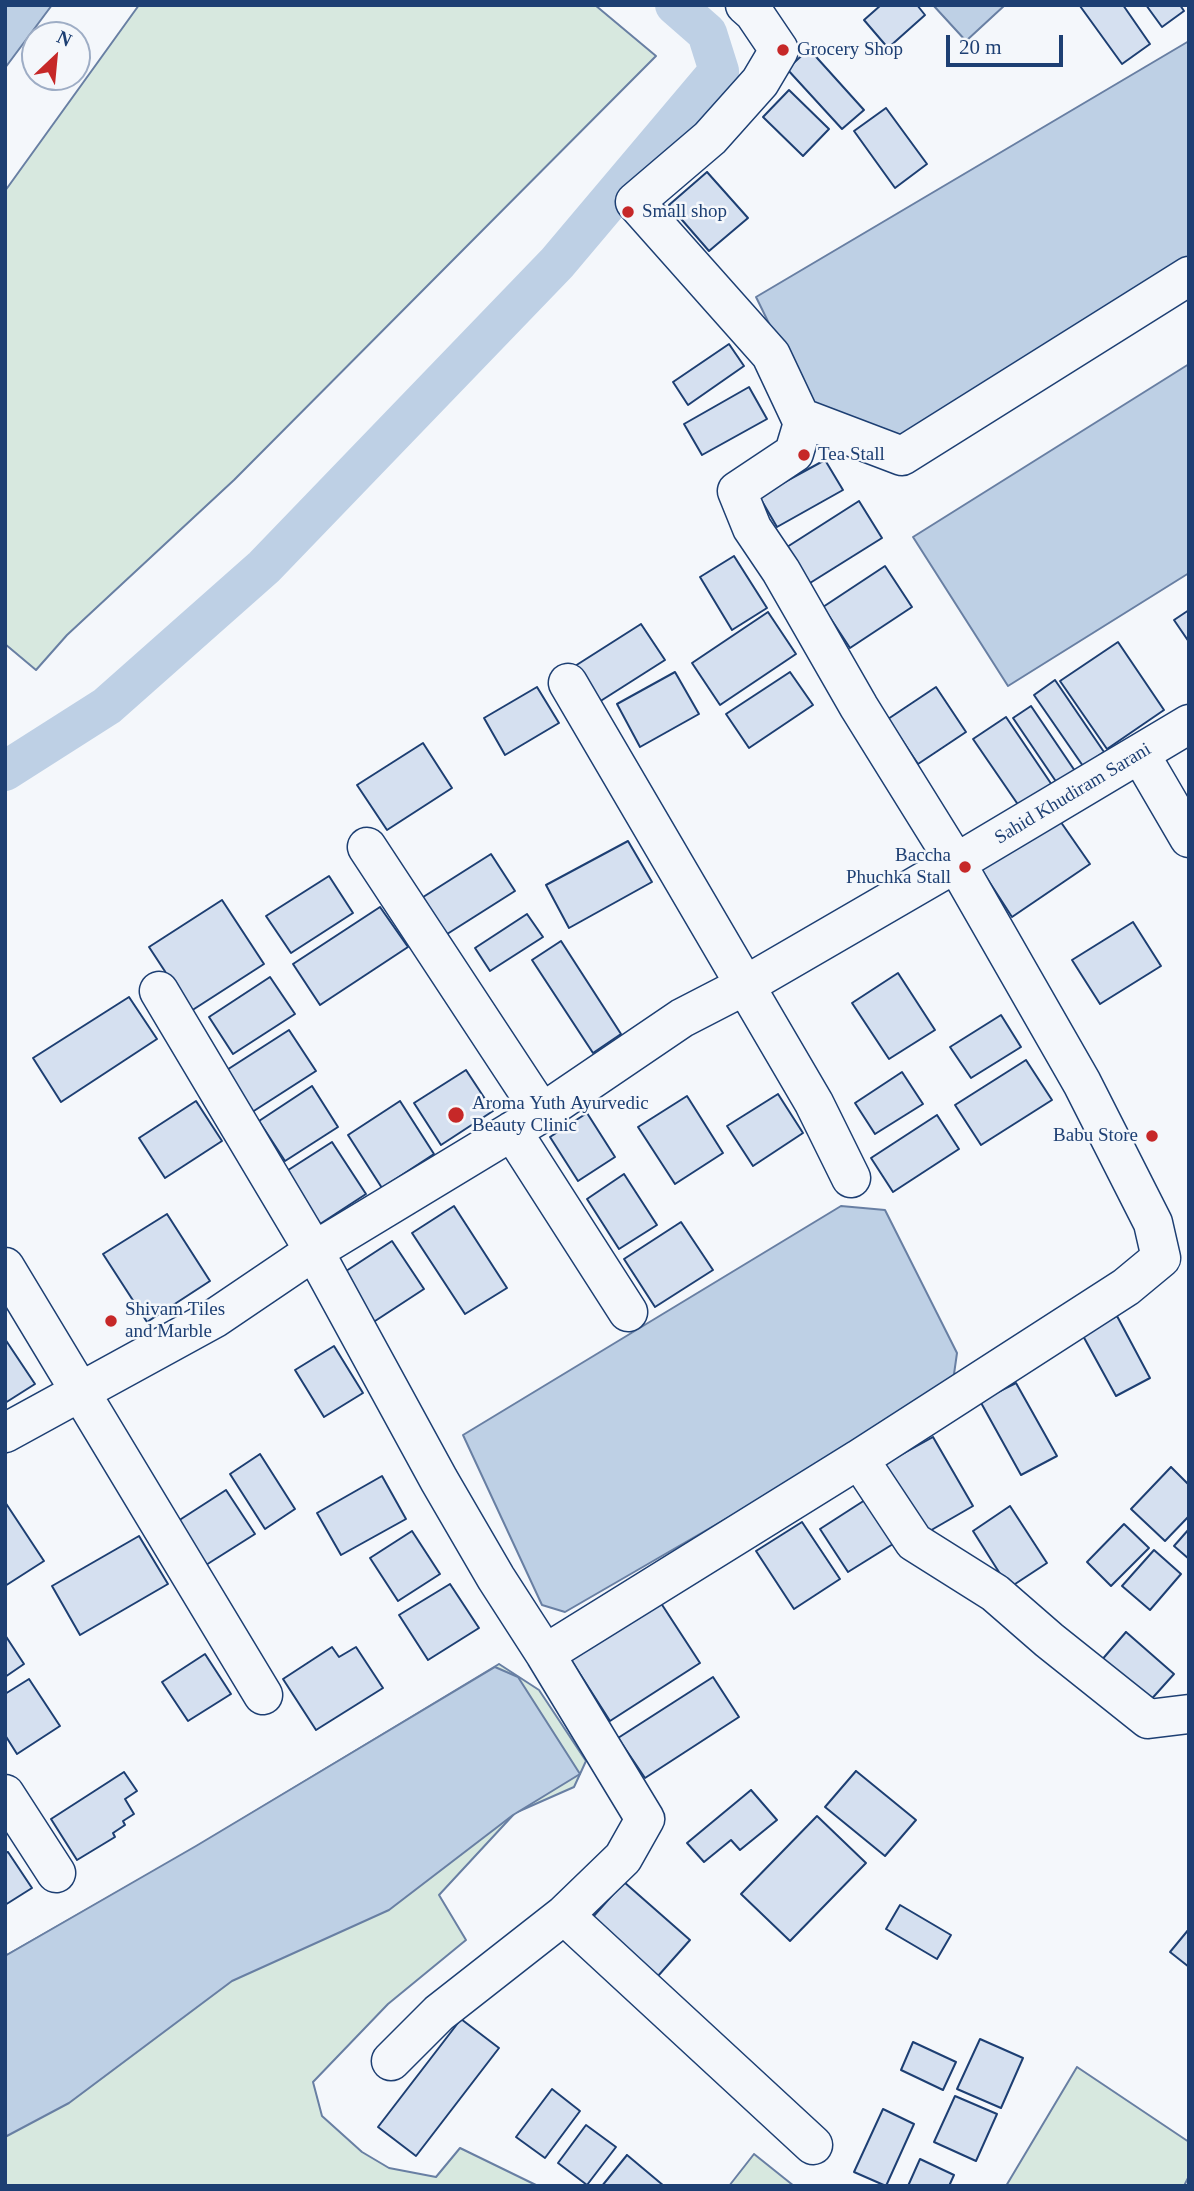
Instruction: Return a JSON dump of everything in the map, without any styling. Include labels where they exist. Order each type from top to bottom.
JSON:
[{"type":"street","points":[[545,1654],[859,1459],[1126,1287],[1175,1250],[1153,1223],[1082,1083],[957,863],[859,706],[781,571],[752,528],[737,491],[794,453],[803,422],[771,355],[635,202],[710,138],[760,82],[779,50],[754,8]]},
{"type":"street","points":[[802,418],[902,456],[1189,276]]},
{"type":"street","points":[[568,683],[814,1103],[851,1178]]},
{"type":"street","name":"Sahid Khudiram Sarani","points":[[5,1433],[215,1318],[314,1251],[527,1122],[682,1018],[744,986],[957,863],[1189,724]]},
{"type":"street","points":[[1140,754],[1189,838]]},
{"type":"street","points":[[367,847],[527,1122],[628,1312]]},
{"type":"street","points":[[159,991],[314,1251],[496,1578],[645,1819],[623,1858],[564,1915],[439,2013],[391,2061]]},
{"type":"street","points":[[5,1267],[263,1695]]},
{"type":"street","points":[[859,1459],[914,1542],[995,1593],[1148,1719],[1189,1714]]},
{"type":"street","points":[[5,1794],[56,1873]]},
{"type":"street","points":[[564,1915],[813,2144]]},
{"type":"shaded area","points":[[139,5],[595,5],[656,56],[234,480],[67,635],[36,670],[5,644],[5,191],[77,91],[91,91],[91,72]]},
{"type":"shaded area","points":[[499,1664],[539,1690],[586,1761],[574,1787],[515,1813],[439,1895],[466,1940],[388,2004],[313,2082],[322,2116],[362,2152],[389,2168],[436,2177],[460,2148],[538,2186],[5,2186],[5,1956],[189,1851]]},
{"type":"shaded area","points":[[1077,2067],[1189,2142],[1189,2176],[1184,2186],[1006,2186]]},
{"type":"shaded area","points":[[754,2154],[794,2186],[729,2186]]},
{"type":"water","points":[[5,5],[52,5],[40,21],[21,21],[21,47],[5,68]]},
{"type":"water","points":[[933,5],[1005,5],[966,41]]},
{"type":"water","points":[[1189,41],[1189,276],[895,461],[811,409],[756,297]]},
{"type":"water","points":[[1189,364],[1189,573],[1008,686],[913,537]]},
{"type":"water","points":[[841,1206],[885,1210],[957,1353],[952,1388],[565,1612],[542,1605],[463,1435]]},
{"type":"water","points":[[495,1667],[518,1677],[580,1774],[513,1815],[389,1910],[232,1981],[69,2103],[5,2137],[5,1956],[196,1846]]},
{"type":"building","points":[[881,5],[917,5],[925,15],[888,48],[864,20]]},
{"type":"building","points":[[1123,5],[1150,44],[1122,64],[1080,6]]},
{"type":"building","points":[[1146,5],[1180,5],[1184,11],[1162,27]]},
{"type":"building","points":[[809,49],[864,110],[842,129],[787,69]]},
{"type":"building","points":[[789,90],[829,129],[803,156],[763,117]]},
{"type":"building","points":[[886,108],[927,164],[895,188],[854,131]]},
{"type":"building","points":[[707,172],[748,218],[709,251],[669,205]]},
{"type":"building","points":[[729,344],[744,366],[688,405],[673,382]]},
{"type":"building","points":[[749,387],[767,419],[702,455],[684,424]]},
{"type":"building","points":[[825,460],[843,490],[777,527],[759,496]]},
{"type":"building","points":[[859,501],[882,538],[810,583],[787,547]]},
{"type":"building","points":[[734,556],[767,608],[732,630],[700,577]]},
{"type":"building","points":[[885,566],[912,607],[850,648],[823,607]]},
{"type":"building","points":[[1189,610],[1189,642],[1174,620]]},
{"type":"building","points":[[768,612],[796,654],[720,705],[692,663]]},
{"type":"building","points":[[641,624],[665,660],[599,702],[575,666]]},
{"type":"building","points":[[1118,642],[1164,710],[1107,749],[1060,681]]},
{"type":"building","points":[[675,672],[699,714],[640,747],[617,704]]},
{"type":"building","points":[[790,672],[813,705],[749,748],[726,714]]},
{"type":"building","points":[[1055,680],[1104,752],[1083,766],[1034,695]]},
{"type":"building","points":[[537,687],[559,723],[505,755],[484,718]]},
{"type":"building","points":[[936,687],[966,732],[918,764],[888,719]]},
{"type":"building","points":[[1031,706],[1075,771],[1057,783],[1013,718]]},
{"type":"building","points":[[1006,717],[1052,785],[1019,806],[973,739]]},
{"type":"building","points":[[423,743],[452,788],[387,830],[357,785]]},
{"type":"building","points":[[1058,818],[1090,864],[1012,917],[981,869]]},
{"type":"building","points":[[628,841],[652,882],[569,928],[546,885]]},
{"type":"building","points":[[491,854],[515,891],[444,936],[420,899]]},
{"type":"building","points":[[329,876],[353,913],[291,953],[266,916]]},
{"type":"building","points":[[222,900],[264,964],[191,1011],[149,947]]},
{"type":"building","points":[[380,907],[408,947],[320,1005],[293,964]]},
{"type":"building","points":[[527,914],[543,937],[490,971],[475,948]]},
{"type":"building","points":[[1133,922],[1161,966],[1100,1004],[1072,960]]},
{"type":"building","points":[[561,941],[621,1034],[593,1053],[532,960]]},
{"type":"building","points":[[898,973],[935,1030],[889,1059],[852,1003]]},
{"type":"building","points":[[270,977],[295,1014],[233,1054],[209,1017]]},
{"type":"building","points":[[129,997],[157,1039],[61,1102],[33,1058]]},
{"type":"building","points":[[1001,1015],[1021,1047],[971,1078],[950,1047]]},
{"type":"building","points":[[289,1030],[316,1071],[246,1116],[219,1075]]},
{"type":"building","points":[[1026,1060],[1052,1100],[981,1145],[955,1105]]},
{"type":"building","points":[[466,1070],[493,1111],[441,1145],[414,1103]]},
{"type":"building","points":[[902,1072],[923,1104],[875,1134],[855,1103]]},
{"type":"building","points":[[312,1086],[338,1127],[285,1161],[259,1121]]},
{"type":"building","points":[[778,1094],[803,1133],[753,1166],[727,1126]]},
{"type":"building","points":[[687,1096],[723,1153],[675,1184],[638,1127]]},
{"type":"building","points":[[196,1101],[222,1141],[165,1178],[139,1138]]},
{"type":"building","points":[[400,1101],[434,1154],[382,1188],[348,1135]]},
{"type":"building","points":[[587,1113],[615,1157],[578,1181],[550,1137]]},
{"type":"building","points":[[937,1115],[959,1149],[893,1192],[871,1158]]},
{"type":"building","points":[[332,1142],[366,1194],[317,1226],[282,1174]]},
{"type":"building","points":[[624,1174],[657,1225],[619,1249],[587,1199]]},
{"type":"building","points":[[454,1206],[507,1288],[465,1314],[412,1233]]},
{"type":"building","points":[[167,1214],[210,1281],[147,1322],[103,1254]]},
{"type":"building","points":[[681,1222],[713,1270],[655,1307],[624,1259]]},
{"type":"building","points":[[392,1241],[424,1289],[372,1323],[340,1275]]},
{"type":"building","points":[[1117,1316],[1150,1378],[1116,1396],[1082,1334]]},
{"type":"building","points":[[5,1339],[35,1384],[5,1403]]},
{"type":"building","points":[[334,1346],[363,1393],[324,1417],[295,1370]]},
{"type":"building","points":[[1016,1383],[1057,1456],[1021,1475],[980,1401]]},
{"type":"building","points":[[933,1437],[973,1506],[921,1536],[881,1466]]},
{"type":"building","points":[[260,1454],[295,1509],[265,1529],[230,1474]]},
{"type":"building","points":[[1171,1467],[1189,1485],[1189,1516],[1165,1541],[1131,1509]]},
{"type":"building","points":[[382,1476],[406,1519],[341,1555],[317,1513]]},
{"type":"building","points":[[226,1490],[255,1534],[206,1565],[178,1521]]},
{"type":"building","points":[[865,1500],[893,1544],[848,1572],[820,1529]]},
{"type":"building","points":[[5,1502],[44,1561],[5,1586]]},
{"type":"building","points":[[1010,1506],[1047,1563],[1009,1588],[973,1531]]},
{"type":"building","points":[[802,1522],[840,1579],[794,1609],[756,1551]]},
{"type":"building","points":[[1124,1524],[1149,1548],[1111,1586],[1087,1562]]},
{"type":"building","points":[[1189,1529],[1189,1559],[1174,1546]]},
{"type":"building","points":[[412,1531],[440,1574],[398,1601],[370,1558]]},
{"type":"building","points":[[139,1536],[168,1584],[80,1635],[52,1586]]},
{"type":"building","points":[[1154,1550],[1181,1574],[1150,1610],[1122,1586]]},
{"type":"building","points":[[450,1584],[479,1628],[428,1660],[399,1615]]},
{"type":"building","points":[[655,1594],[700,1663],[610,1721],[566,1652]]},
{"type":"building","points":[[1126,1632],[1174,1674],[1148,1703],[1100,1662]]},
{"type":"building","points":[[5,1635],[24,1664],[5,1677]]},
{"type":"building","points":[[332,1647],[339,1657],[356,1647],[383,1688],[316,1730],[283,1679]]},
{"type":"building","points":[[205,1654],[231,1694],[188,1721],[162,1682]]},
{"type":"building","points":[[713,1677],[739,1717],[645,1778],[618,1738]]},
{"type":"building","points":[[29,1679],[60,1726],[17,1754],[5,1735],[5,1694]]},
{"type":"building","points":[[856,1771],[916,1820],[885,1856],[825,1807]]},
{"type":"building","points":[[124,1772],[137,1791],[125,1799],[134,1814],[123,1821],[125,1825],[113,1833],[115,1837],[77,1860],[51,1819]]},
{"type":"building","points":[[751,1790],[777,1820],[740,1850],[731,1840],[704,1862],[687,1843]]},
{"type":"building","points":[[817,1816],[866,1863],[790,1941],[741,1894]]},
{"type":"building","points":[[8,1852],[32,1888],[5,1905],[5,1853]]},
{"type":"building","points":[[624,1882],[690,1940],[658,1976],[592,1918]]},
{"type":"building","points":[[900,1905],[951,1935],[937,1959],[886,1929]]},
{"type":"building","points":[[1189,1929],[1189,1967],[1170,1952]]},
{"type":"building","points":[[461,2019],[499,2048],[416,2156],[378,2127]]},
{"type":"building","points":[[980,2039],[1023,2058],[1001,2108],[957,2089]]},
{"type":"building","points":[[913,2042],[956,2062],[943,2090],[901,2070]]},
{"type":"building","points":[[552,2089],[580,2111],[545,2158],[516,2137]]},
{"type":"building","points":[[955,2096],[997,2114],[976,2161],[934,2142]]},
{"type":"building","points":[[883,2109],[914,2124],[886,2186],[854,2172]]},
{"type":"building","points":[[586,2125],[616,2147],[587,2185],[558,2163]]},
{"type":"building","points":[[627,2155],[664,2186],[602,2186]]},
{"type":"building","points":[[920,2159],[954,2175],[949,2186],[908,2186]]},
{"type":"waterway","points":[[5,771],[107,706],[264,567],[557,263],[719,71],[707,33],[675,5]]},
{"type":"place","name":"Grocery Shop","points":[[783,50]]},
{"type":"place","name":"Small shop","points":[[628,212]]},
{"type":"place","name":"Tea Stall","points":[[804,455]]},
{"type":"place","name":"Baccha Phuchka Stall","points":[[965,867]]},
{"type":"place","name":"Aroma Yuth Ayurvedic Beauty Clinic","points":[[456,1115]]},
{"type":"place","name":"Babu Store","points":[[1152,1136]]},
{"type":"place","name":"Shivam Tiles and Marble","points":[[111,1321]]}]
